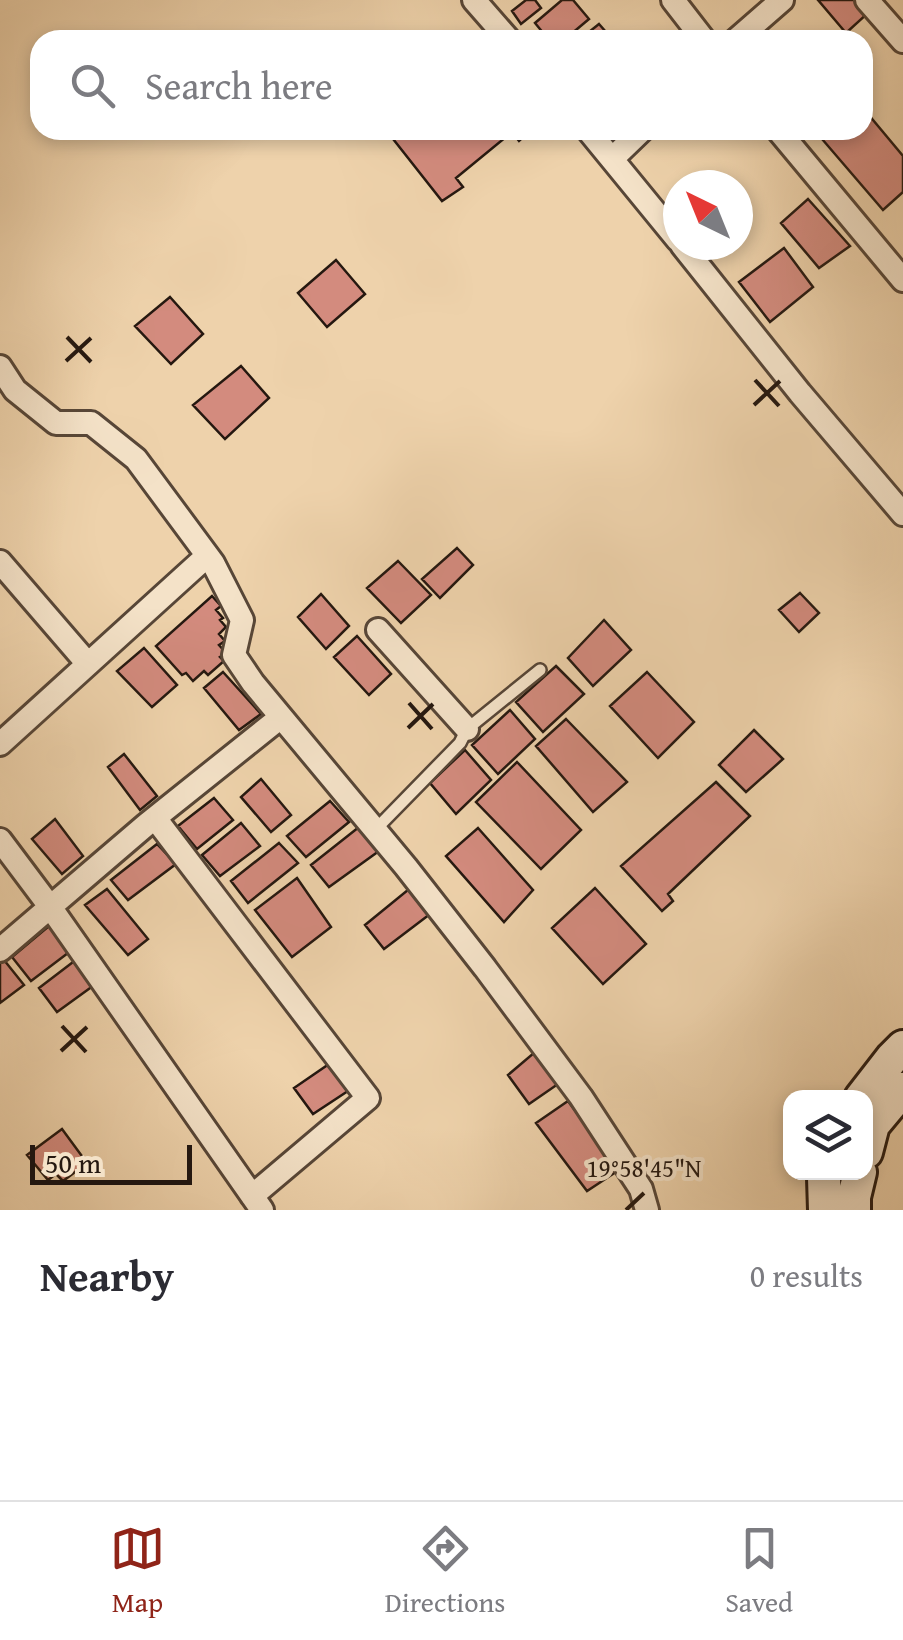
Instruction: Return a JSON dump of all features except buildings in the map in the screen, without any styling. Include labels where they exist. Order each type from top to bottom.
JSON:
[{"type":"main road","points":[[867,1090],[903,1048]]},
{"type":"main road","points":[[873,1125],[903,1089]]},
{"type":"main road","points":[[824,1180],[825,1210]]},
{"type":"main road","points":[[854,1210],[858,1180]]},
{"type":"street","points":[[474,0],[500,30]]},
{"type":"street","points":[[673,0],[696,30]]},
{"type":"street","points":[[748,30],[782,0]]},
{"type":"street","points":[[867,0],[903,41]]},
{"type":"street","points":[[597,140],[663,221]]},
{"type":"street","points":[[613,158],[632,140]]},
{"type":"street","points":[[786,140],[903,280]]},
{"type":"street","points":[[694,260],[800,394],[903,514]]},
{"type":"street","points":[[0,367],[16,390],[56,423],[91,423],[136,459],[208,556],[242,620],[234,654],[253,684],[375,830],[581,1096],[641,1188],[647,1210]]},
{"type":"street","points":[[0,744],[208,556]]},
{"type":"street","points":[[0,562],[88,664]]},
{"type":"street","points":[[378,630],[467,729]]},
{"type":"street","points":[[0,950],[281,717]]},
{"type":"street","points":[[0,840],[257,1203],[368,1098],[155,818]]},
{"type":"lane","points":[[375,830],[460,743],[467,729],[540,670]]}]
